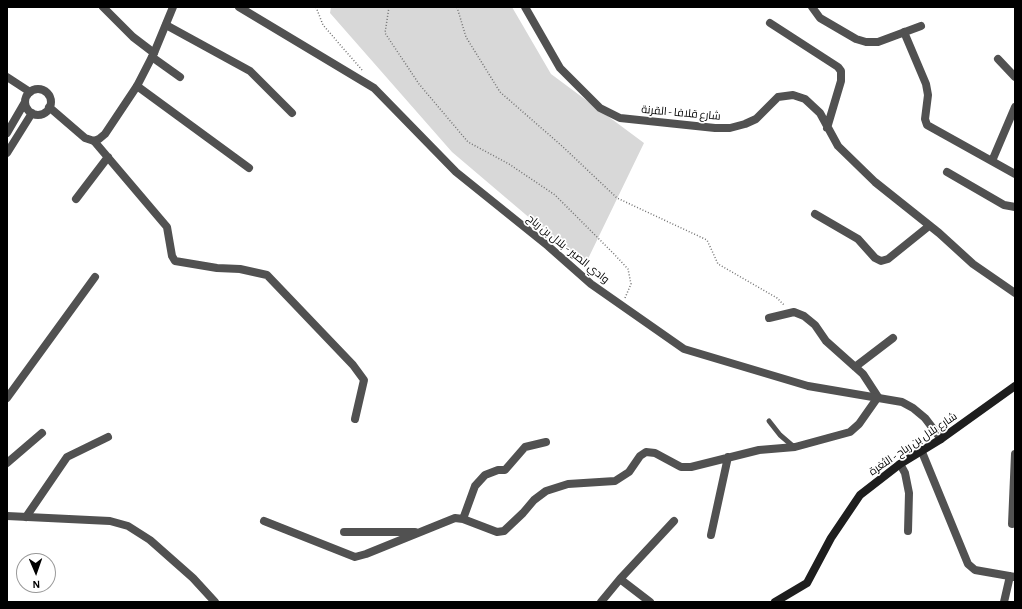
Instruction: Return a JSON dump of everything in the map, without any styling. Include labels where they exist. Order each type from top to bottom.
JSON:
[{"type":"main road","name":"شارع بلال بن رباح - الثغرة","points":[[775,602],[807,583],[830,538],[860,495],[900,464],[941,440],[1015,386]]},
{"type":"street","points":[[104,7],[133,37],[180,77]]},
{"type":"street","points":[[94,141],[105,134],[137,86],[153,55],[173,7]]},
{"type":"street","name":"وادي الصير - بلال بن رباح","points":[[239,7],[374,88],[456,172],[548,246],[591,284],[684,349],[808,386],[902,402],[913,408],[925,418],[941,440]]},
{"type":"street","name":"شارع قلافا - القرنة","points":[[525,7],[560,68],[600,108],[613,116],[627,120],[730,128],[750,122],[761,114],[774,99],[787,94],[799,96],[811,103],[820,113],[838,146],[875,182],[973,264],[1015,293]]},
{"type":"street","points":[[812,7],[820,18],[856,39],[866,42],[878,42],[921,26]]},
{"type":"street","points":[[770,23],[838,67],[841,71],[841,81],[827,128]]},
{"type":"street","points":[[166,25],[250,71],[292,113]]},
{"type":"street","points":[[904,32],[926,84],[928,95],[926,123],[1015,174]]},
{"type":"street","points":[[998,58],[1015,77]]},
{"type":"street","points":[[7,77],[30,92]]},
{"type":"street","points":[[137,86],[249,168]]},
{"type":"street","points":[[7,133],[30,92],[39,89],[46,93],[50,100],[49,107],[40,114],[32,113],[26,107],[25,102]]},
{"type":"street","points":[[49,107],[85,138],[94,141],[167,227],[172,256],[175,261],[217,268],[240,269],[267,275],[353,366],[364,380],[355,419]]},
{"type":"street","points":[[992,160],[1015,108]]},
{"type":"street","points":[[7,153],[32,113]]},
{"type":"street","points":[[76,199],[108,157]]},
{"type":"street","points":[[947,172],[1004,205],[1015,207],[1015,203]]},
{"type":"street","points":[[815,214],[858,239],[875,258],[881,261],[888,259],[929,226]]},
{"type":"street","points":[[7,398],[95,277]]},
{"type":"street","points":[[264,521],[355,557],[366,554],[455,518],[463,519],[494,531],[504,531],[534,500],[546,491],[568,484],[615,481],[629,472],[640,456],[646,452],[653,453],[675,464],[686,467],[759,450],[795,447],[840,436],[850,432],[859,424],[878,397],[863,374],[826,341],[810,320],[792,312],[769,318]]},
{"type":"street","points":[[855,368],[893,338]]},
{"type":"street","points":[[7,463],[42,433]]},
{"type":"street","points":[[26,517],[68,457],[108,437]]},
{"type":"street","points":[[463,519],[475,486],[485,475],[498,470],[505,470],[525,447],[546,442]]},
{"type":"street","points":[[922,452],[968,564],[975,570],[1012,576],[1004,602]]},
{"type":"street","points":[[1012,524],[1015,454]]},
{"type":"street","points":[[711,535],[728,457]]},
{"type":"street","points":[[900,464],[905,473],[909,492],[908,531]]},
{"type":"street","points":[[7,516],[110,521],[128,526],[150,540],[193,578],[215,602]]},
{"type":"street","points":[[601,602],[620,579],[674,521]]},
{"type":"street","points":[[344,532],[420,532]]},
{"type":"street","points":[[620,579],[650,602]]},
{"type":"lane","points":[[769,421],[780,435],[795,447]]},
{"type":"path","points":[[316,7],[323,25],[355,60],[363,72]]},
{"type":"path","points":[[389,7],[385,33],[419,84],[468,142],[509,164],[555,195],[628,269],[631,284],[622,305]]},
{"type":"path","points":[[457,7],[466,37],[500,92],[562,146],[617,198],[707,240],[718,264],[778,298],[792,312]]},
{"type":"shaded area","points":[[331,7],[512,7],[551,74],[644,143],[585,265],[452,152],[330,13]]}]
